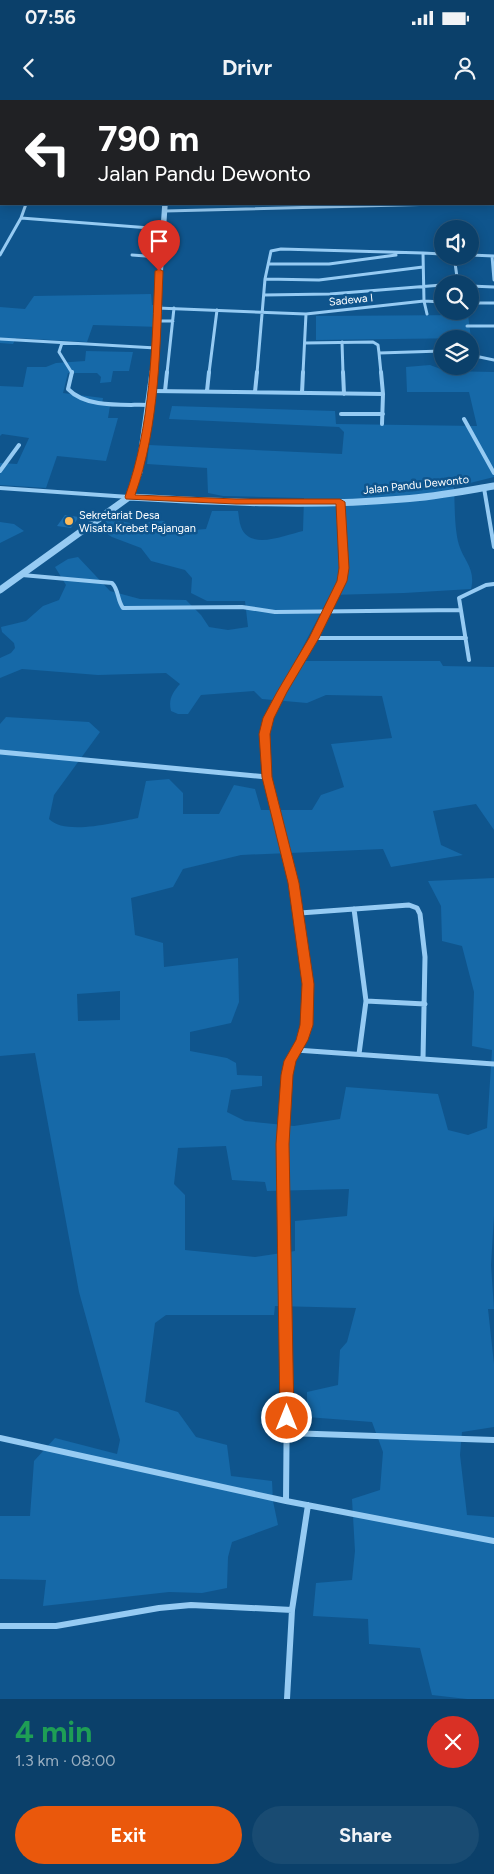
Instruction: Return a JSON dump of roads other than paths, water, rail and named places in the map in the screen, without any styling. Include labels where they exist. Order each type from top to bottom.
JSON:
[{"type":"street","points":[[0,255],[21,218],[26,205]]},
{"type":"street","points":[[0,590],[130,497],[139,472],[152,390],[165,205]]},
{"type":"street","points":[[165,211],[400,205]]},
{"type":"street","points":[[21,218],[163,229]]},
{"type":"street","points":[[255,392],[265,279],[271,251],[277,249],[434,254]]},
{"type":"street","points":[[269,264],[329,264],[407,253]]},
{"type":"street","points":[[423,253],[424,301],[427,314]]},
{"type":"street","points":[[132,255],[160,257]]},
{"type":"street","points":[[479,255],[493,256],[494,280]]},
{"type":"street","points":[[265,279],[319,280],[423,268]]},
{"type":"street","points":[[264,295],[330,294],[434,285]]},
{"type":"street","points":[[479,286],[494,287]]},
{"type":"street","name":"Sadewa I","points":[[157,308],[306,314],[424,301],[434,302]]},
{"type":"street","points":[[479,303],[494,303]]},
{"type":"street","points":[[165,391],[174,308]]},
{"type":"street","points":[[207,392],[217,310]]},
{"type":"street","points":[[302,393],[306,314]]},
{"type":"street","points":[[156,321],[173,321]]},
{"type":"street","points":[[468,326],[494,326]]},
{"type":"street","points":[[0,339],[156,348]]},
{"type":"street","points":[[342,342],[344,394]]},
{"type":"street","points":[[306,343],[373,342],[378,345],[383,394],[382,424]]},
{"type":"street","points":[[62,343],[59,352],[71,369],[72,375],[68,389],[71,394],[80,398],[111,403],[150,405]]},
{"type":"street","points":[[379,353],[434,351]]},
{"type":"street","points":[[479,357],[494,360]]},
{"type":"street","points":[[152,390],[383,394]]},
{"type":"street","points":[[341,414],[382,414]]},
{"type":"street","points":[[464,420],[494,473]]},
{"type":"street","points":[[0,471],[18,445]]},
{"type":"street","name":"Jalan Pandu Dewonto","points":[[130,497],[236,502],[340,502],[392,500],[494,486]]},
{"type":"street","points":[[0,488],[130,497]]},
{"type":"street","points":[[484,488],[494,547]]},
{"type":"street","points":[[286,1501],[287,1433],[282,1144],[287,1075],[290,1061],[302,1040],[306,1025],[308,984],[300,914],[267,777],[264,742],[268,718],[288,679],[314,638],[343,575],[340,502]]},
{"type":"street","points":[[22,575],[112,583],[117,588],[119,603],[123,608],[242,607],[266,612],[461,610]]},
{"type":"street","points":[[469,660],[460,596],[474,593],[484,585],[494,584]]},
{"type":"street","points":[[314,638],[466,638]]},
{"type":"street","points":[[0,752],[267,777]]},
{"type":"street","points":[[300,914],[408,905],[413,906],[419,911],[425,957],[423,1059]]},
{"type":"street","points":[[354,909],[366,1002],[359,1054]]},
{"type":"street","points":[[366,1002],[425,1004]]},
{"type":"street","points":[[296,1050],[494,1064]]},
{"type":"street","points":[[287,1433],[494,1440]]},
{"type":"street","points":[[0,1438],[286,1501],[494,1541]]},
{"type":"street","points":[[287,1699],[292,1610],[308,1505]]},
{"type":"street","points":[[0,1626],[56,1626],[159,1608],[191,1605],[292,1610]]},
{"type":"place","name":"Sekretariat Desa Wisata Krebet Pajangan","points":[[69,521]]}]
